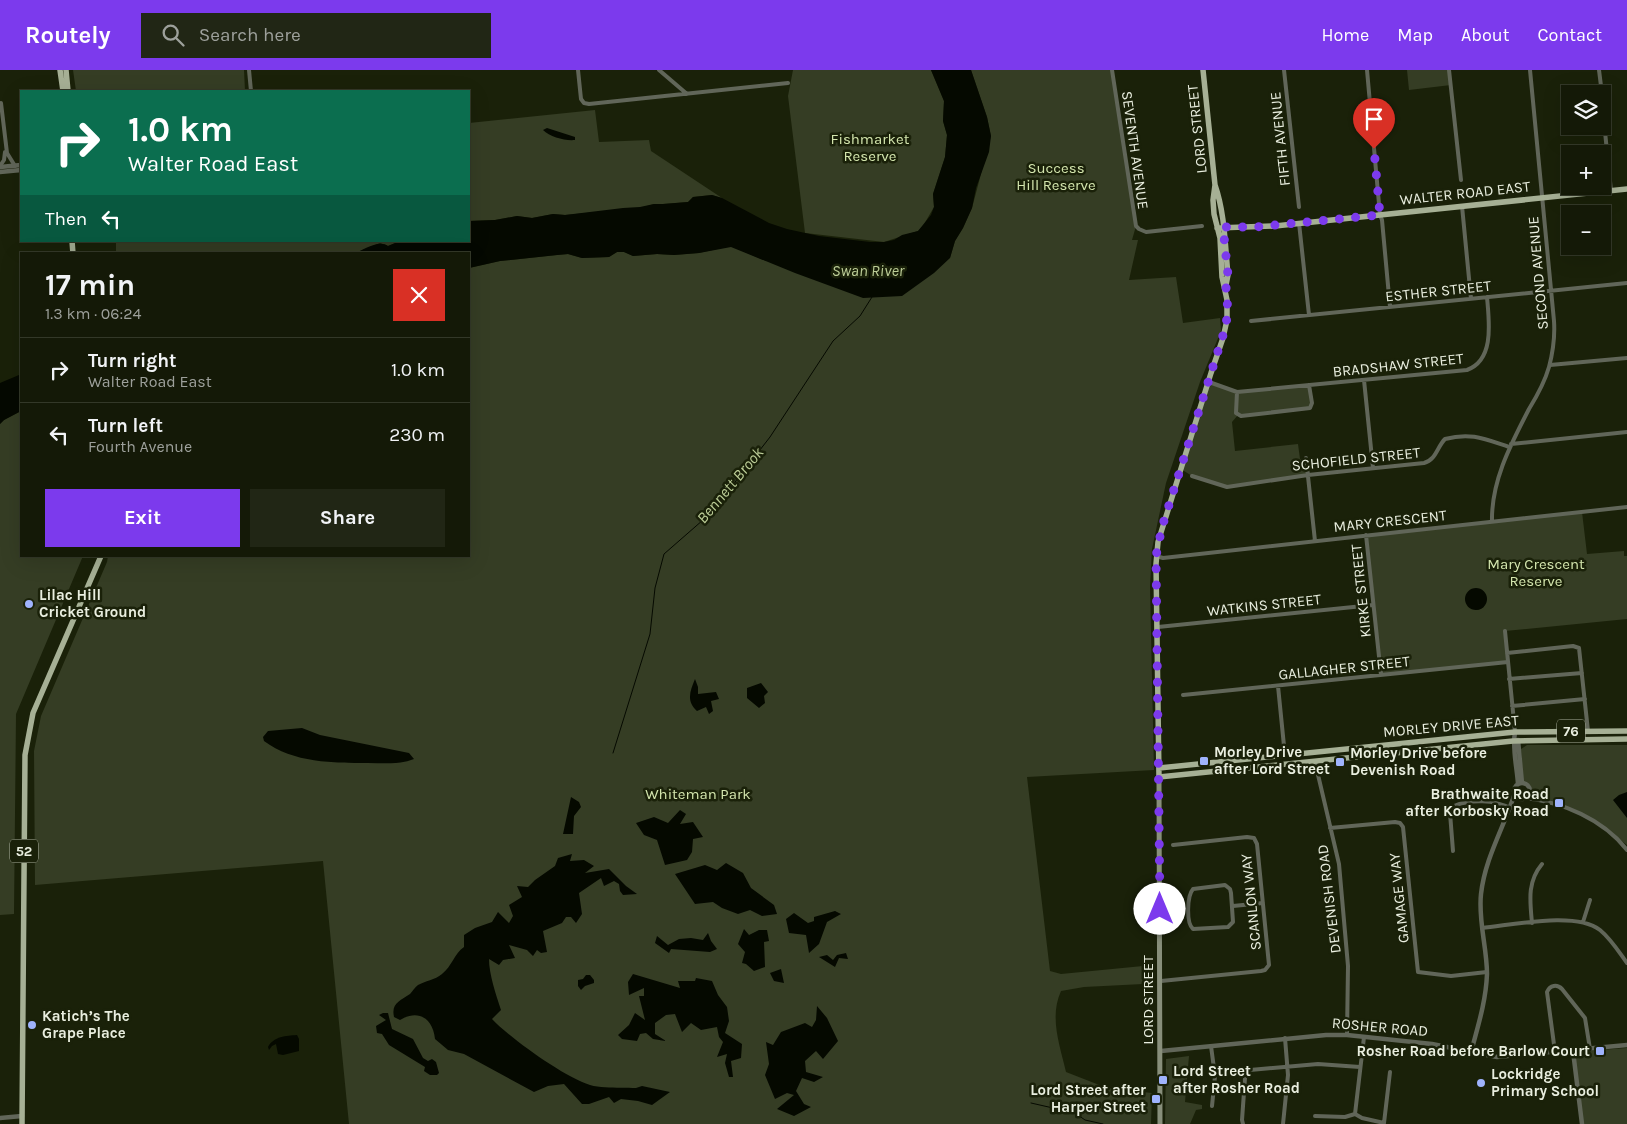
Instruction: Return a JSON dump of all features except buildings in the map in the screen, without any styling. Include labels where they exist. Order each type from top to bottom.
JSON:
[{"type":"main road","points":[[60,70],[63,90]]},
{"type":"main road","points":[[66,70],[68,90]]},
{"type":"main road","name":"LORD STREET","points":[[1160,1124],[1161,981],[1156,556],[1162,527],[1223,338],[1227,320],[1226,287],[1222,276],[1220,199],[1215,185],[1203,70]]},
{"type":"main road","name":"WALTER ROAD EAST","points":[[1611,191],[1627,189]]},
{"type":"main road","name":"WALTER ROAD EAST","points":[[1220,228],[1299,223],[1572,195]]},
{"type":"main road","name":"52","points":[[22,1124],[25,755],[33,713],[101,557]]},
{"type":"main road","name":"MORLEY DRIVE EAST","points":[[1159,768],[1515,732],[1627,731]]},
{"type":"main road","name":"MORLEY DRIVE EAST","points":[[1159,778],[1516,741],[1627,740]]},
{"type":"street","points":[[249,70],[251,90]]},
{"type":"street","points":[[578,70],[581,99],[584,103],[589,104],[788,83]]},
{"type":"street","points":[[659,70],[687,94]]},
{"type":"street","name":"SEVENTH AVENUE","points":[[1112,70],[1136,226],[1146,232],[1202,226]]},
{"type":"street","name":"FIFTH AVENUE","points":[[1284,70],[1298,206]]},
{"type":"street","points":[[1367,70],[1390,307]]},
{"type":"street","points":[[1449,70],[1461,180]]},
{"type":"street","name":"SECOND AVENUE","points":[[1492,522],[1497,483],[1510,446],[1550,366],[1554,330],[1530,70]]},
{"type":"street","points":[[1599,70],[1601,85]]},
{"type":"street","points":[[0,166],[4,160],[5,148],[1,103]]},
{"type":"street","points":[[5,148],[15,166]]},
{"type":"street","points":[[0,166],[20,165]]},
{"type":"street","points":[[0,172],[20,170]]},
{"type":"street","points":[[1462,206],[1471,299]]},
{"type":"street","points":[[1299,223],[1309,315]]},
{"type":"street","name":"ESTHER STREET","points":[[1251,321],[1627,283]]},
{"type":"street","name":"BRADSHAW STREET","points":[[1209,382],[1237,392],[1475,368],[1482,361],[1488,340],[1489,324],[1486,297]]},
{"type":"street","points":[[1550,366],[1627,358]]},
{"type":"street","points":[[1364,380],[1373,468]]},
{"type":"street","points":[[1237,392],[1236,413],[1241,416],[1310,408],[1312,404],[1309,385]]},
{"type":"street","points":[[1510,446],[1627,432]]},
{"type":"street","name":"SCHOFIELD STREET","points":[[1192,476],[1227,487],[1308,475],[1428,462],[1434,457],[1442,441],[1448,438],[1475,436],[1510,446]]},
{"type":"street","points":[[1306,458],[1315,541]]},
{"type":"street","name":"MARY CRESCENT","points":[[1156,556],[1163,558],[1627,507]]},
{"type":"street","name":"KIRKE STREET","points":[[1366,535],[1381,675]]},
{"type":"street","name":"WATKINS STREET","points":[[1158,627],[1373,605]]},
{"type":"street","points":[[1471,1052],[1483,1008],[1487,972],[1482,928],[1481,895],[1483,880],[1492,850],[1520,784],[1505,631]]},
{"type":"street","points":[[1507,653],[1573,646],[1579,648],[1588,731]]},
{"type":"street","name":"GALLAGHER STREET","points":[[1182,695],[1508,662]]},
{"type":"street","points":[[1510,679],[1582,672]]},
{"type":"street","points":[[1278,686],[1285,756]]},
{"type":"street","points":[[1512,706],[1585,699]]},
{"type":"street","name":"DEVENISH ROAD","points":[[1315,762],[1339,864],[1348,966],[1347,1036]]},
{"type":"street","points":[[1520,784],[1529,786],[1530,793],[1536,800]]},
{"type":"street","points":[[1515,793],[1518,797],[1569,808],[1582,814],[1621,842],[1627,850]]},
{"type":"street","points":[[1511,807],[1530,793]]},
{"type":"street","points":[[1453,851],[1450,813],[1454,806],[1490,801],[1511,807]]},
{"type":"street","name":"GAMAGE WAY","points":[[1330,828],[1400,823],[1403,827],[1418,972],[1451,976],[1487,972]]},
{"type":"street","name":"SCANLON WAY","points":[[1161,981],[1261,971],[1267,968],[1269,962],[1257,844],[1254,838],[1247,837],[1173,844]]},
{"type":"street","points":[[1532,923],[1530,891],[1535,873],[1542,864]]},
{"type":"street","points":[[1225,885],[1230,889],[1233,906],[1233,922],[1228,927],[1197,930],[1190,927],[1189,896],[1193,889],[1225,885]]},
{"type":"street","points":[[1583,922],[1590,900]]},
{"type":"street","points":[[1233,906],[1263,903]]},
{"type":"street","points":[[1482,928],[1566,920],[1583,922],[1595,927],[1608,938],[1627,964]]},
{"type":"street","points":[[1555,1052],[1547,992],[1554,986],[1562,989],[1585,1018],[1590,1049]]},
{"type":"street","name":"ROSHER ROAD","points":[[1160,1051],[1310,1035],[1364,1037],[1432,1044],[1497,1057],[1627,1045]]},
{"type":"street","points":[[1355,1114],[1364,1037]]},
{"type":"street","points":[[1283,1124],[1288,1066],[1285,1038]]},
{"type":"street","points":[[1211,1046],[1214,1076],[1212,1106]]},
{"type":"street","points":[[1573,1051],[1582,1124]]},
{"type":"street","points":[[1243,1124],[1246,1073],[1250,1070],[1318,1064],[1360,1067]]},
{"type":"street","points":[[1355,1114],[1362,1118],[1384,1123],[1390,1072]]},
{"type":"street","points":[[1315,1116],[1345,1118],[1355,1114]]},
{"type":"street","points":[[0,1118],[22,1116]]},
{"type":"green space","points":[[73,70],[244,70],[245,90],[76,90]]},
{"type":"green space","name":"Fishmarket Reserve","points":[[793,70],[931,70],[944,101],[943,121],[947,135],[945,157],[933,194],[934,207],[918,231],[884,242],[805,233],[788,96]]},
{"type":"green space","name":"Whiteman Park","points":[[971,70],[1112,70],[1136,226],[1132,240],[1138,240],[1129,280],[1176,277],[1183,323],[1220,318],[1221,331],[1200,382],[1166,483],[1152,549],[1150,586],[1154,770],[1027,777],[1050,971],[1061,974],[1143,966],[1143,984],[1084,987],[1061,991],[1056,1011],[1056,1021],[1066,1072],[1107,1088],[1152,1093],[1151,1124],[349,1124],[323,861],[35,885],[34,751],[41,716],[108,557],[470,557],[470,268],[500,261],[568,254],[582,258],[609,257],[617,252],[624,252],[633,256],[674,255],[699,253],[731,246],[766,261],[950,258],[955,241],[972,208],[991,136],[987,117]]},
{"type":"green space","points":[[1407,70],[1449,70],[1451,85],[1409,90]]},
{"type":"green space","points":[[595,110],[599,142],[649,140],[651,151],[722,198],[712,195],[693,197],[688,202],[654,204],[640,208],[565,215],[553,214],[532,218],[517,216],[495,220],[470,221],[470,123]]},
{"type":"green space","points":[[116,242],[398,242],[388,246],[380,243],[358,252],[116,252]]},
{"type":"green space","points":[[1209,382],[1237,392],[1309,385],[1311,407],[1238,415],[1232,422],[1235,451],[1298,444],[1300,459],[1306,458],[1308,475],[1227,487],[1192,476],[1181,469]]},
{"type":"green space","points":[[20,412],[20,557],[83,557],[16,714],[14,914],[0,915],[0,424]]},
{"type":"green space","name":"Mary Crescent Reserve","points":[[1582,512],[1587,554],[1624,551],[1624,556],[1627,556],[1627,619],[1505,631],[1508,662],[1381,675],[1366,535]],"holes":[[[1468,593],[1484,607],[1478,610],[1468,607],[1466,600]]]},
{"type":"green space","points":[[1527,745],[1627,745],[1627,845],[1586,815],[1534,794],[1523,781],[1521,749]]},
{"type":"green space","points":[[1627,1048],[1627,1124],[1582,1124],[1573,1052]]},
{"type":"green space","points":[[1189,1056],[1185,1102],[1202,1105],[1202,1109],[1196,1110],[1190,1124],[1165,1124],[1166,1059]]},
{"type":"water","name":"Swan River","points":[[931,70],[971,70],[987,117],[991,136],[989,152],[976,188],[972,208],[955,241],[950,258],[934,273],[902,296],[863,298],[731,247],[674,255],[633,256],[624,252],[617,252],[609,257],[582,258],[568,254],[500,261],[470,268],[470,252],[357,252],[376,244],[388,246],[398,242],[470,242],[470,221],[495,220],[517,216],[532,218],[553,214],[565,215],[654,204],[688,202],[693,197],[712,195],[722,198],[769,223],[787,229],[819,236],[870,242],[894,240],[902,235],[918,231],[931,215],[934,207],[933,194],[945,157],[947,135],[943,121],[944,101]]},
{"type":"water","points":[[547,128],[575,137],[575,140],[554,137],[543,130]]},
{"type":"water","points":[[20,376],[20,412],[0,424],[0,383]]},
{"type":"water","points":[[1476,588],[1484,591],[1487,599],[1484,607],[1476,610],[1468,607],[1465,599],[1468,591]]},
{"type":"water","points":[[695,679],[698,694],[716,692],[719,699],[711,701],[713,711],[709,714],[706,707],[697,711],[691,703],[691,692]]},
{"type":"water","points":[[761,683],[768,692],[764,696],[765,703],[759,708],[747,698],[747,688]]},
{"type":"water","points":[[302,728],[320,735],[409,753],[414,759],[391,763],[328,762],[288,754],[264,741],[263,737],[268,731]]},
{"type":"water","points":[[1627,792],[1627,818],[1613,800]]},
{"type":"water","points":[[571,797],[579,802],[581,807],[574,816],[573,834],[563,834]]},
{"type":"water","points":[[680,810],[686,814],[680,824],[693,822],[703,837],[693,839],[692,852],[687,860],[665,865],[657,840],[644,835],[636,823],[654,817],[668,823]]},
{"type":"water","points":[[572,854],[570,861],[584,860],[594,866],[585,873],[609,869],[637,894],[623,895],[619,884],[614,881],[604,886],[601,878],[579,893],[582,914],[576,923],[571,917],[566,917],[562,923],[543,931],[547,952],[541,953],[537,950],[533,956],[527,950],[509,945],[515,958],[503,960],[499,965],[489,959],[491,978],[501,1010],[492,1019],[538,1056],[579,1081],[601,1087],[636,1088],[642,1086],[670,1092],[652,1105],[621,1099],[614,1103],[609,1097],[589,1104],[582,1104],[564,1084],[548,1086],[534,1092],[464,1054],[448,1050],[435,1039],[431,1026],[423,1018],[413,1015],[400,1020],[394,1017],[393,1012],[397,1003],[410,994],[418,985],[436,978],[445,971],[464,947],[464,935],[475,928],[492,922],[498,912],[509,923],[513,916],[509,905],[522,897],[517,886],[528,887],[555,866],[558,858]]},
{"type":"water","points":[[726,863],[743,873],[751,888],[774,905],[777,914],[762,916],[750,910],[738,914],[722,908],[713,902],[695,904],[675,874],[705,865],[717,870]]},
{"type":"water","points":[[835,911],[841,914],[827,922],[819,944],[809,953],[806,935],[789,933],[786,919],[794,913],[808,923],[814,921],[814,917]]},
{"type":"water","points":[[744,929],[749,935],[759,930],[767,930],[769,941],[764,942],[765,967],[754,971],[742,963],[745,952],[738,944]]},
{"type":"water","points":[[708,933],[717,949],[710,952],[671,949],[669,953],[655,943],[657,936],[668,945],[679,939],[703,940]]},
{"type":"water","points":[[846,953],[848,959],[839,958],[835,967],[819,957],[827,955],[833,960],[837,955]]},
{"type":"water","points":[[781,969],[784,983],[774,981],[770,973]]},
{"type":"water","points":[[633,974],[680,988],[678,981],[695,981],[696,978],[712,981],[718,995],[727,1007],[729,1021],[725,1033],[742,1044],[741,1058],[731,1061],[733,1077],[729,1077],[725,1063],[727,1054],[717,1057],[723,1042],[719,1037],[717,1027],[701,1030],[691,1023],[682,1032],[675,1014],[666,1015],[655,1023],[655,1034],[666,1041],[653,1039],[646,1033],[640,1034],[637,1041],[622,1039],[618,1035],[629,1025],[635,1013],[645,1020],[639,996],[644,996],[644,988],[629,995],[628,982]]},
{"type":"water","points":[[586,975],[590,975],[594,983],[585,986],[581,990],[578,986],[578,980],[583,979]]},
{"type":"water","points":[[817,1006],[827,1018],[838,1041],[823,1059],[816,1051],[805,1061],[806,1072],[823,1077],[814,1082],[802,1078],[796,1091],[804,1104],[811,1107],[794,1116],[777,1109],[794,1095],[787,1093],[775,1099],[765,1075],[769,1064],[766,1042],[773,1045],[781,1032],[805,1023],[812,1027],[816,1020]]},
{"type":"water","points":[[388,1013],[392,1029],[413,1039],[423,1058],[428,1061],[432,1059],[436,1062],[439,1073],[437,1075],[430,1075],[424,1071],[425,1067],[389,1045],[382,1034],[377,1033],[376,1026],[386,1020],[379,1015]]},
{"type":"water","points":[[297,1035],[299,1051],[283,1055],[278,1054],[276,1044],[269,1050],[268,1047],[277,1039]]},
{"type":"waterway","name":"Bennett Brook","points":[[613,753],[650,634],[655,588],[664,554],[711,513],[770,437],[833,341],[860,316],[872,297]]},
{"type":"waterway","points":[[1031,1103],[1075,1113],[1085,1120],[1103,1124]]},
{"type":"place","name":"Lilac Hill Cricket Ground","points":[[29,604]]},
{"type":"place","name":"Morley Drive after Lord Street","points":[[1204,761]]},
{"type":"place","name":"Morley Drive before Devenish Road","points":[[1340,762]]},
{"type":"place","name":"Brathwaite Road after Korbosky Road","points":[[1559,803]]},
{"type":"place","name":"Katich’s The Grape Place","points":[[32,1025]]},
{"type":"place","name":"Rosher Road before Barlow Court","points":[[1600,1051]]},
{"type":"place","name":"Lord Street after Rosher Road","points":[[1163,1080]]},
{"type":"place","name":"Lockridge Primary School","points":[[1481,1083]]},
{"type":"place","name":"Lord Street after Harper Street","points":[[1156,1099]]},
{"type":"route","points":[[1160,909],[1156,556],[1162,527],[1223,338],[1227,320],[1226,287],[1228,275],[1223,227],[1275,226],[1380,215],[1374,149]]},
{"type":"park label","name":"Success Hill Reserve","points":[[1056,176]]}]
